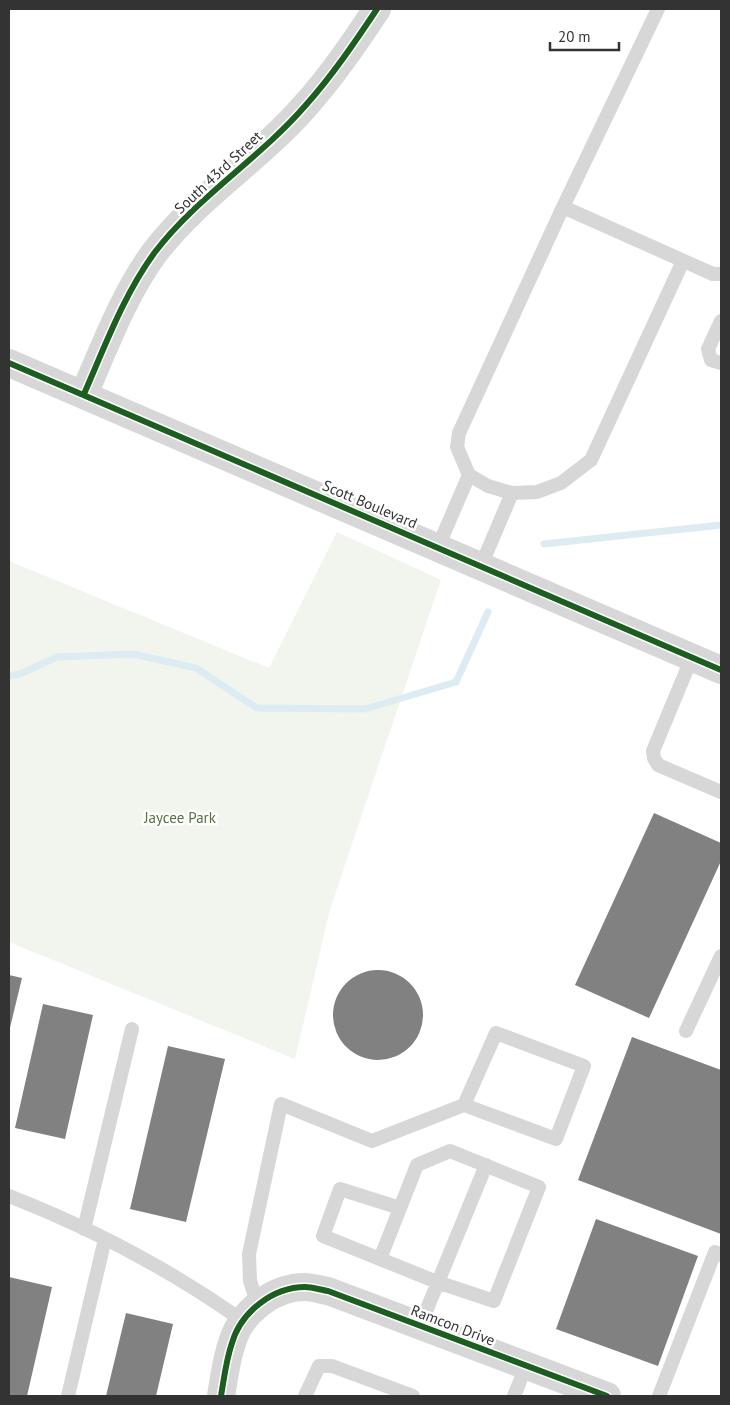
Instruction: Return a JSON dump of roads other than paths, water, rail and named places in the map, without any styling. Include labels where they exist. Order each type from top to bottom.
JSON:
[{"type":"street","name":"South 43rd Street","points":[[84,394],[120,311],[155,252],[181,224],[304,107],[357,40],[377,9]]},
{"type":"street","name":"Scott Boulevard","points":[[9,363],[721,670]]},
{"type":"street","name":"Ramcon Drive","points":[[250,1313],[288,1289],[306,1287],[328,1291],[607,1396]]},
{"type":"street","points":[[221,1396],[231,1344],[250,1313]]},
{"type":"lane","points":[[658,9],[563,207],[459,433],[457,447],[469,475],[488,486],[512,493],[537,492],[561,483],[592,460],[683,261]]},
{"type":"lane","points":[[563,207],[713,274],[721,274]]},
{"type":"lane","points":[[721,321],[708,349],[711,360],[721,363]]},
{"type":"lane","points":[[438,547],[469,475]]},
{"type":"lane","points":[[481,566],[512,493]]},
{"type":"lane","points":[[692,657],[653,751],[654,758],[658,765],[721,792]]},
{"type":"lane","points":[[686,1031],[721,956]]},
{"type":"lane","points":[[84,1229],[132,1029]]},
{"type":"lane","points":[[9,1196],[105,1239],[185,1282],[250,1313],[249,1254],[281,1104],[372,1141],[464,1105],[556,1139],[584,1066],[496,1033],[464,1105]]},
{"type":"lane","points":[[380,1259],[417,1165],[450,1151],[540,1187],[494,1301],[437,1282],[380,1259],[323,1236],[340,1189],[400,1208]]},
{"type":"lane","points":[[420,1326],[486,1165]]},
{"type":"lane","points":[[68,1396],[105,1239]]},
{"type":"lane","points":[[659,1396],[715,1252],[721,1255]]},
{"type":"lane","points":[[305,1396],[319,1366],[332,1366],[413,1396]]},
{"type":"lane","points":[[514,1396],[526,1366]]},
{"type":"waterway","points":[[544,544],[721,525]]},
{"type":"waterway","points":[[9,676],[20,674],[57,657],[133,654],[196,668],[257,708],[365,709],[456,682],[488,612]]},
{"type":"park label","name":"Jaycee Park","points":[[180,817]]}]
